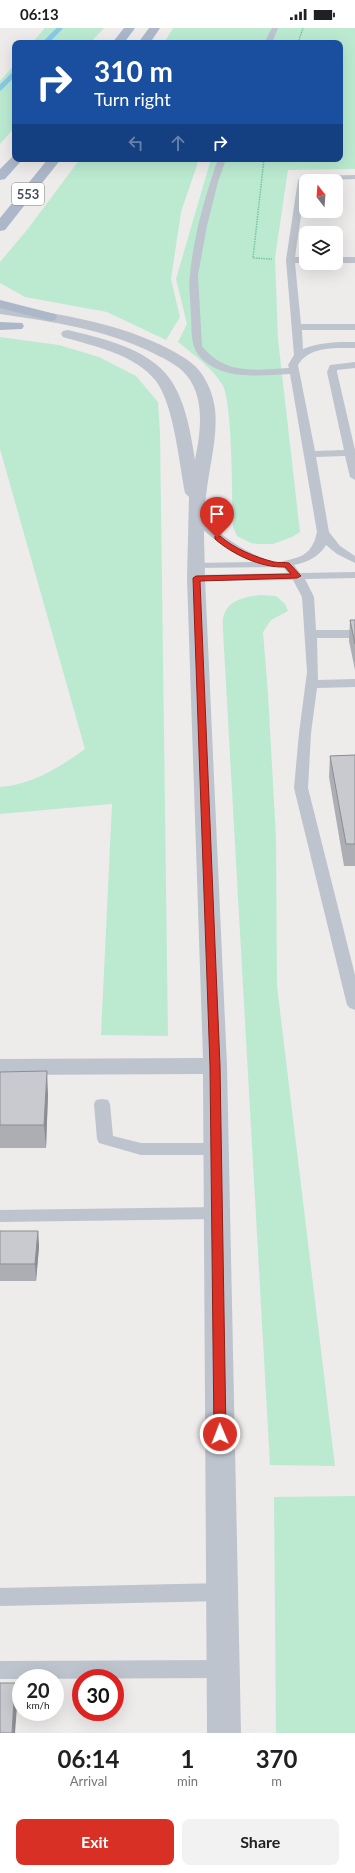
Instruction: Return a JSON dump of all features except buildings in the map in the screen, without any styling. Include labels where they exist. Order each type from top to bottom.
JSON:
[{"type":"main road","points":[[120,40],[130,28]]},
{"type":"main road","points":[[146,40],[155,28]]},
{"type":"main road","name":"553","points":[[0,176],[14,162]]},
{"type":"main road","name":"553","points":[[0,227],[53,162]]},
{"type":"main road","points":[[0,304],[50,317]]},
{"type":"street","points":[[0,310],[83,323],[128,336],[166,354],[191,370],[200,383],[207,411],[208,431],[196,512],[196,572],[215,1066],[224,1733]]},
{"type":"street","points":[[0,325],[17,326],[67,334],[107,346],[146,364],[161,376],[168,386],[177,411],[196,512]]},
{"type":"street","points":[[0,1067],[215,1066]]},
{"type":"lane","points":[[269,40],[275,28]]},
{"type":"lane","points":[[221,162],[214,182],[203,226],[194,275],[197,346],[202,355],[215,364],[232,372],[246,373],[293,371]]},
{"type":"lane","points":[[299,355],[290,260],[302,180],[311,178],[355,177]]},
{"type":"lane","points":[[290,260],[299,260]]},
{"type":"lane","points":[[343,260],[355,260]]},
{"type":"lane","points":[[297,327],[355,327]]},
{"type":"lane","points":[[355,345],[318,348],[299,355],[292,365],[310,454],[323,532],[328,542],[336,549],[355,560]]},
{"type":"lane","points":[[355,365],[333,367],[332,372],[352,453],[355,477]]},
{"type":"lane","points":[[310,454],[352,453]]},
{"type":"lane","points":[[196,512],[226,545],[253,558],[281,565],[297,576],[308,597],[313,672],[305,733],[301,788],[355,1005]]},
{"type":"lane","points":[[196,572],[281,565],[299,561],[312,554],[320,546],[323,532]]},
{"type":"lane","points":[[196,572],[297,576],[355,575]]},
{"type":"lane","points":[[311,634],[355,634]]},
{"type":"lane","points":[[312,684],[355,683]]},
{"type":"lane","points":[[102,1104],[105,1139],[141,1149],[216,1149]]},
{"type":"lane","points":[[0,1216],[217,1213]]},
{"type":"lane","points":[[0,1597],[222,1592]]},
{"type":"lane","points":[[0,1670],[224,1669]]},
{"type":"path","points":[[299,40],[303,28]]},
{"type":"path","points":[[264,162],[253,258],[290,260]]},
{"type":"green space","points":[[45,28],[104,28],[93,40],[35,40]]},
{"type":"green space","points":[[173,28],[355,28],[355,169],[288,170],[275,258],[278,339],[300,532],[292,537],[273,544],[251,543],[237,536],[233,527],[230,430],[226,394],[222,384],[213,372],[178,342],[187,324],[176,279],[210,162],[343,162],[343,40],[166,40]]},
{"type":"green space","points":[[12,67],[12,130],[0,144],[0,81]]},
{"type":"green space","points":[[78,162],[198,162],[181,212],[171,279],[180,317],[166,340],[107,312],[25,297],[0,283],[0,262],[27,230]]},
{"type":"green space","points":[[0,337],[59,345],[99,357],[136,376],[158,402],[160,432],[168,1036],[101,1035],[112,804],[0,814],[0,787],[12,786],[34,779],[56,768],[85,749],[0,449]]},
{"type":"green space","points":[[260,595],[276,596],[285,604],[288,611],[271,620],[263,632],[276,838],[277,986],[335,1466],[270,1465],[223,623],[223,617],[230,605],[244,598]]},
{"type":"green space","points":[[355,1496],[355,1733],[276,1733],[274,1497]]},
{"type":"waterway","points":[[48,40],[60,28]]},
{"type":"waterway","points":[[0,88],[12,76]]},
{"type":"route","points":[[217,538],[226,545],[253,558],[275,565],[287,564],[297,576],[196,578],[215,1066],[220,1434]]}]
